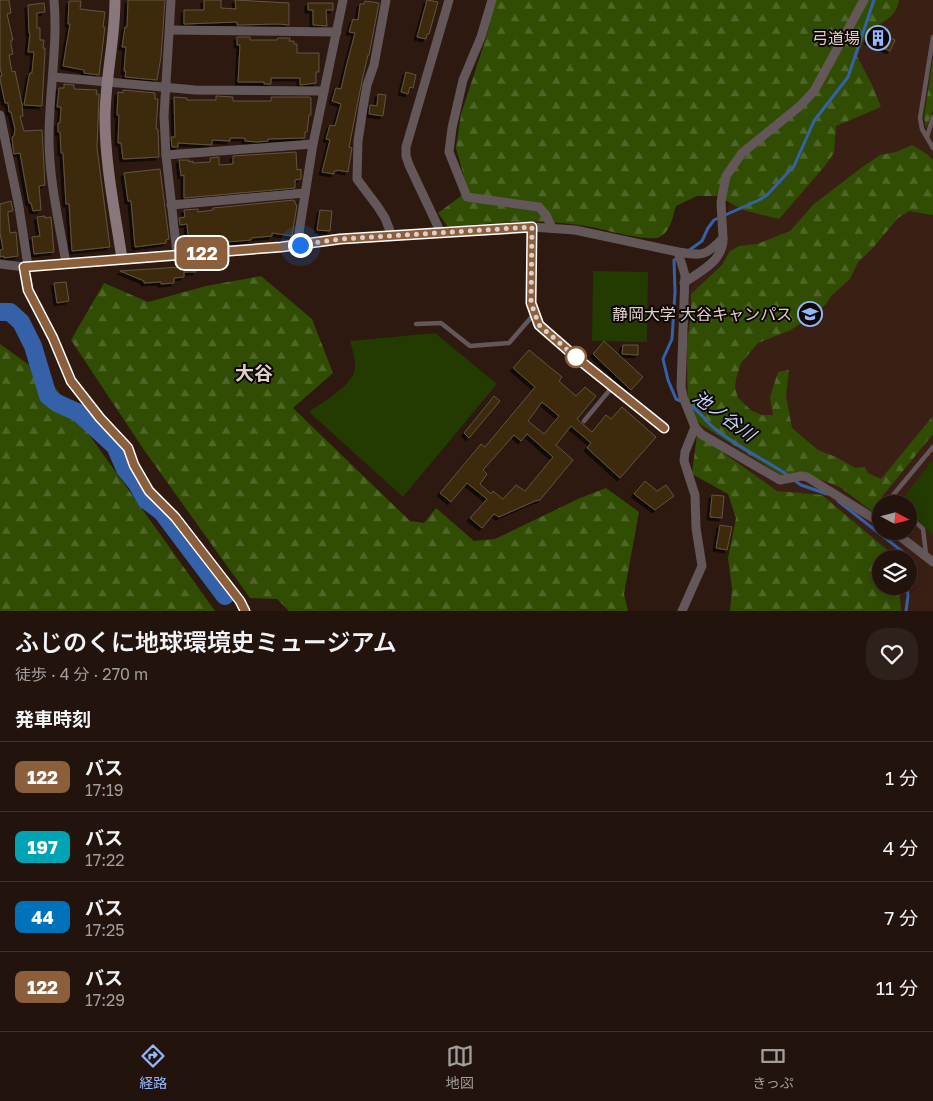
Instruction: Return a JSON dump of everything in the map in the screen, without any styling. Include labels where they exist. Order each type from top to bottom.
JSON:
[{"type":"street","points":[[54,0],[56,21],[50,150],[66,264]]},
{"type":"street","points":[[115,0],[105,115],[106,142],[122,259]]},
{"type":"street","points":[[171,0],[164,116],[166,155],[177,254]]},
{"type":"street","points":[[297,245],[313,144],[343,0]]},
{"type":"street","points":[[386,0],[379,43],[367,85],[358,141],[357,179],[385,218],[392,236]]},
{"type":"street","points":[[441,233],[409,165],[406,147],[449,0]]},
{"type":"street","points":[[492,0],[481,37],[463,80],[452,128],[449,152],[467,196],[539,207],[546,215],[552,228]]},
{"type":"street","points":[[684,282],[717,259],[723,245],[721,202],[726,176],[742,153],[800,106],[814,91],[864,0]]},
{"type":"street","points":[[170,30],[337,32]]},
{"type":"street","points":[[53,77],[165,88],[324,92]]},
{"type":"street","points":[[0,114],[19,207],[28,290],[53,338],[71,381],[100,418],[128,448],[134,465],[149,491],[175,517],[240,601],[245,611]]},
{"type":"street","points":[[166,155],[313,144]]},
{"type":"street","points":[[171,205],[305,193]]},
{"type":"street","points":[[0,264],[26,267],[297,245],[340,239],[532,227],[575,230],[694,254],[711,250],[723,238]]},
{"type":"street","points":[[678,252],[683,264],[684,282],[681,387],[695,427],[709,439],[780,480],[801,476],[807,477],[872,517]]},
{"type":"street","points":[[682,611],[702,566],[696,528],[695,495],[684,461],[685,452],[695,427]]},
{"type":"street","points":[[905,540],[929,559]]},
{"type":"lane","points":[[933,38],[920,118],[922,129],[933,148]]},
{"type":"lane","points":[[927,140],[933,117]]},
{"type":"lane","points":[[532,227],[531,303],[539,325],[664,428]]},
{"type":"lane","points":[[416,324],[441,323],[470,346],[509,343],[535,313]]},
{"type":"lane","points":[[584,421],[613,386]]},
{"type":"lane","points":[[893,495],[933,447]]},
{"type":"lane","points":[[918,524],[923,529],[929,559]]},
{"type":"shaded area","name":"静岡大学 大谷キャンパス","points":[[877,0],[933,0],[933,611],[733,611],[740,516],[700,426],[689,408],[684,381],[684,350],[688,329],[689,290],[695,280],[723,258],[727,248],[726,225],[730,194]]},
{"type":"green space","points":[[496,0],[899,0],[894,13],[868,34],[857,56],[881,107],[836,126],[834,153],[779,219],[743,210],[718,196],[697,196],[676,206],[668,229],[662,236],[653,238],[566,223],[507,222],[448,227],[438,213],[468,191],[456,148],[461,114],[486,38]]},
{"type":"green space","points":[[933,58],[933,110],[926,128],[924,117]]},
{"type":"green space","points":[[912,145],[933,160],[933,215],[909,211],[898,218],[872,249],[858,262],[850,279],[831,296],[826,304],[791,330],[758,343],[741,363],[735,388],[738,398],[752,411],[762,415],[773,415],[770,397],[778,372],[789,370],[786,396],[792,428],[818,450],[836,457],[855,468],[865,467],[868,473],[881,479],[933,416],[933,434],[883,495],[872,495],[872,511],[840,487],[800,472],[781,475],[700,424],[688,408],[687,342],[691,314],[691,294],[722,265],[730,251],[739,246],[757,244],[790,231],[814,204],[861,168],[880,155],[896,152]]},
{"type":"green space","points":[[593,271],[648,272],[647,342],[592,341]]},
{"type":"green space","points":[[261,276],[312,319],[333,373],[293,408],[410,521],[424,523],[436,508],[474,541],[495,539],[580,498],[606,488],[639,512],[624,594],[628,611],[289,611],[277,599],[250,598],[144,450],[71,340],[104,283],[148,302],[206,286]]},
{"type":"green space","points":[[435,333],[497,384],[403,497],[309,412],[349,381],[355,368],[354,354],[350,341]]},
{"type":"green space","points":[[0,344],[50,380],[215,611],[0,611]]},
{"type":"green space","points":[[697,434],[777,491],[822,495],[872,537],[872,540],[875,540],[887,550],[872,550],[872,595],[900,595],[901,611],[730,611],[732,589],[728,558],[736,518],[728,494],[692,474]]},
{"type":"green space","points":[[933,460],[933,535],[918,520],[918,495],[906,495]]},
{"type":"building","points":[[0,0],[9,0],[11,13],[7,14],[13,40],[11,40],[11,45],[13,54],[9,55],[12,72],[15,71],[22,104],[23,116],[20,117],[24,131],[42,130],[45,185],[39,186],[41,210],[33,211],[31,203],[29,203],[20,153],[14,154],[12,137],[14,136],[15,129],[8,103],[5,103],[0,79],[0,76],[2,76],[0,67]]},
{"type":"building","points":[[128,0],[165,0],[161,57],[157,80],[125,77],[126,47],[122,47],[125,27],[127,27]]},
{"type":"building","points":[[204,0],[221,0],[221,8],[236,9],[235,0],[289,3],[289,25],[237,25],[237,22],[184,24],[184,10],[204,10]]},
{"type":"building","points":[[427,0],[438,2],[426,39],[417,37]]},
{"type":"building","points":[[69,1],[81,1],[80,9],[105,12],[99,75],[84,73],[84,70],[63,66],[70,24],[68,24]]},
{"type":"building","points":[[365,1],[379,3],[349,147],[352,148],[348,172],[337,170],[334,171],[334,174],[322,172],[330,140],[326,139],[330,125],[335,126],[341,104],[332,101],[336,88],[341,89],[355,33],[349,32],[353,19],[358,20],[360,4],[364,4]]},
{"type":"building","points":[[44,3],[45,12],[37,13],[37,28],[40,28],[40,40],[44,40],[43,48],[45,48],[42,106],[24,105],[29,76],[32,73],[34,52],[28,52],[30,33],[28,5]]},
{"type":"building","points":[[308,3],[333,3],[333,10],[326,10],[327,26],[313,25],[313,10],[308,10]]},
{"type":"building","name":"弓道場","points":[[876,28],[884,32],[883,35],[895,40],[890,51],[867,41],[872,30],[874,31]]},
{"type":"building","points":[[237,37],[250,37],[250,40],[290,38],[289,41],[294,41],[294,44],[297,44],[297,53],[319,53],[319,72],[316,72],[316,83],[300,85],[300,78],[271,78],[271,84],[264,84],[264,82],[238,82],[240,45],[237,45]]},
{"type":"building","points":[[406,72],[416,75],[413,88],[410,87],[408,94],[401,92]]},
{"type":"building","points":[[64,84],[74,85],[74,89],[97,90],[96,94],[99,94],[97,148],[110,247],[72,251],[69,204],[66,204],[63,153],[61,153],[60,132],[58,132],[61,107],[57,107],[59,88],[64,88]]},
{"type":"building","points":[[123,90],[155,93],[155,99],[158,99],[156,129],[158,129],[159,157],[123,159],[121,143],[118,143],[119,115],[117,115],[118,92],[123,93]]},
{"type":"building","points":[[378,94],[386,95],[383,116],[369,114],[370,105],[377,106]]},
{"type":"building","points":[[216,96],[233,97],[233,101],[271,101],[271,97],[309,97],[311,98],[311,115],[309,115],[305,138],[268,139],[268,141],[257,142],[245,141],[245,138],[230,138],[230,141],[212,140],[212,145],[178,143],[178,147],[172,147],[171,137],[175,137],[174,97],[187,98],[187,100],[216,100]]},
{"type":"building","points":[[296,152],[297,170],[301,169],[301,179],[295,180],[295,188],[184,198],[184,175],[181,176],[179,160],[189,160],[189,162],[193,161],[193,163],[210,162],[210,158],[219,157],[219,165],[233,164],[233,156]]},
{"type":"building","points":[[160,169],[169,239],[166,240],[166,243],[135,247],[131,201],[128,201],[124,173]]},
{"type":"building","points":[[294,200],[297,205],[292,236],[272,233],[272,236],[251,238],[251,240],[189,245],[187,224],[180,225],[179,218],[185,217],[184,210],[198,209],[198,212],[213,210],[213,208]]},
{"type":"building","points":[[11,201],[13,211],[8,212],[10,233],[16,232],[18,256],[4,258],[4,256],[0,257],[0,250],[3,249],[0,233],[0,204]]},
{"type":"building","points":[[320,210],[332,211],[330,231],[317,230]]},
{"type":"building","points":[[45,216],[45,218],[51,217],[54,252],[34,254],[32,237],[40,236],[37,217]]},
{"type":"building","points":[[192,260],[192,264],[195,263],[196,272],[184,272],[184,277],[174,278],[174,283],[144,283],[144,281],[120,271],[180,267],[180,264],[184,264],[184,261]]},
{"type":"building","points":[[66,282],[69,301],[57,303],[54,283]]},
{"type":"building","points":[[604,341],[643,377],[631,390],[593,354]]},
{"type":"building","points":[[623,345],[638,345],[638,355],[622,354]]},
{"type":"building","points":[[529,350],[562,377],[559,381],[576,396],[585,387],[596,396],[577,419],[592,432],[606,415],[611,419],[622,407],[656,437],[620,478],[587,448],[591,443],[571,426],[556,445],[573,460],[540,500],[499,517],[494,514],[482,528],[470,518],[487,499],[467,483],[451,502],[440,493],[481,444],[485,447],[535,387],[513,368]],"holes":[[[542,402],[559,416],[544,434],[528,421]],[[527,434],[553,457],[525,491],[516,485],[503,499],[493,491],[491,494],[480,484],[487,474],[483,470],[514,435],[521,441]]]},
{"type":"building","points":[[494,396],[500,401],[469,438],[464,433]]},
{"type":"building","points":[[645,481],[657,491],[666,485],[674,496],[655,510],[634,494]]},
{"type":"building","points":[[712,495],[724,496],[722,518],[710,517]]},
{"type":"building","points":[[720,525],[732,527],[727,550],[716,548]]},
{"type":"waterway","name":"池ノ谷川","points":[[688,251],[702,241],[714,220],[767,195],[794,166],[814,121],[848,77],[874,0]]},
{"type":"waterway","name":"池ノ谷川","points":[[679,257],[674,260],[675,292],[672,339],[663,359],[668,380],[676,399],[683,402]]},
{"type":"waterway","points":[[0,312],[10,312],[21,322],[33,346],[48,396],[57,403],[79,413],[115,446],[125,469],[137,484],[146,500],[162,512],[225,596]]},
{"type":"waterway","name":"池ノ谷川","points":[[689,405],[696,409],[723,435],[789,476]]},
{"type":"waterway","name":"池ノ谷川","points":[[794,480],[801,485],[827,494]]},
{"type":"waterway","name":"池ノ谷川","points":[[838,501],[900,550]]},
{"type":"waterway","name":"池ノ谷川","points":[[906,611],[908,595]]},
{"type":"bus line","name":"122","points":[[245,611],[240,601],[175,517],[149,491],[134,465],[128,448],[108,428],[71,381],[53,338],[28,290],[24,267],[281,247],[340,239],[532,227],[531,303],[539,325],[664,428]]},
{"type":"place","name":"弓道場","points":[[878,38]]},
{"type":"place","name":"静岡大学 大谷キャンパス","points":[[810,314]]},
{"type":"district","name":"大谷","points":[[254,373]]},
{"type":"route","points":[[300,245],[340,239],[532,227],[531,303],[539,325],[578,359],[576,357]]}]
